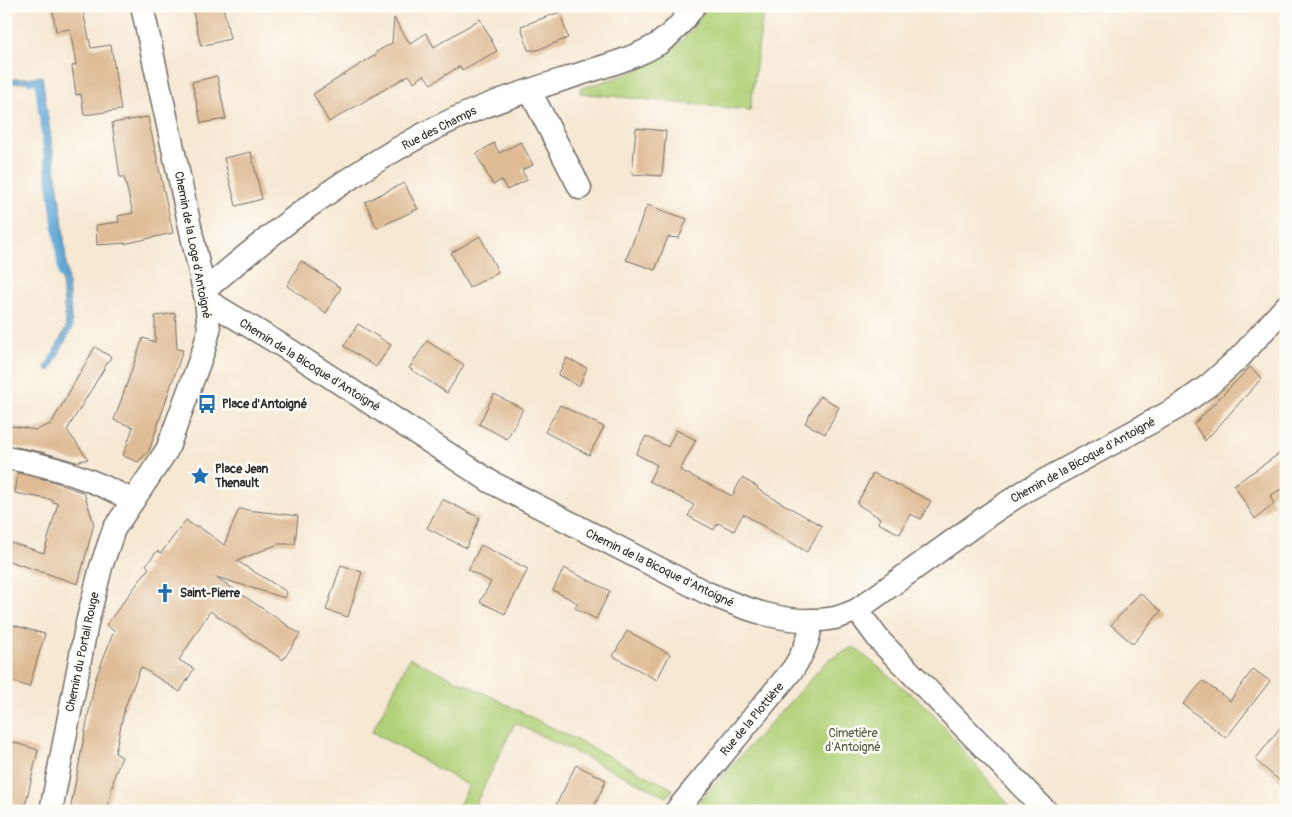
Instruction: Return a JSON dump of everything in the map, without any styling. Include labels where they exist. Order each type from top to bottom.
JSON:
[{"type":"street","name":"Chemin de la Loge d'Antoigné","points":[[133,501],[167,450],[204,350],[209,330],[205,296],[142,6]]},
{"type":"street","name":"Rue des Champs","points":[[205,296],[255,246],[299,212],[361,170],[422,134],[479,108],[634,56],[659,43],[680,27],[694,6]]},
{"type":"street","points":[[530,91],[580,188]]},
{"type":"street","name":"Chemin de la Bicoque d'Antoigné","points":[[205,296],[291,350],[491,482],[705,592],[740,607],[780,618],[812,620],[835,618],[857,610],[1025,490],[1177,408],[1209,385],[1241,356],[1286,306]]},
{"type":"street","points":[[6,458],[36,462],[70,472],[108,487],[133,501]]},
{"type":"street","name":"Chemin du Portail Rouge","points":[[51,811],[87,623],[101,567],[114,529],[133,501]]},
{"type":"street","points":[[857,610],[880,641],[1046,811]]},
{"type":"street","name":"Rue de la Plottière","points":[[676,811],[793,669],[809,640],[812,620]]},
{"type":"green space","points":[[706,6],[764,6],[750,110],[580,93],[581,88],[638,70],[669,52],[695,25]]},
{"type":"green space","name":"Cimetière d'Antoigné","points":[[854,647],[929,709],[1014,811],[690,811],[829,659]]},
{"type":"green space","points":[[410,658],[484,693],[673,789],[667,797],[515,723],[472,811],[456,811],[469,786],[372,732]]},
{"type":"water","points":[[42,76],[62,216],[72,328],[50,371],[45,368],[66,328],[59,246],[39,81],[6,84],[6,80]]},
{"type":"building","points":[[52,6],[82,6],[91,48],[111,45],[121,110],[84,115],[81,94],[76,95],[72,66],[76,65],[70,29],[56,31]]},
{"type":"building","points":[[223,6],[230,39],[201,46],[192,8]]},
{"type":"building","points":[[560,12],[568,38],[537,50],[528,50],[521,26]]},
{"type":"building","points":[[394,18],[410,44],[426,33],[434,47],[480,19],[497,51],[462,70],[460,66],[431,84],[424,75],[414,82],[409,75],[329,122],[313,94],[392,43]]},
{"type":"building","points":[[217,76],[226,119],[201,123],[192,82]]},
{"type":"building","points":[[148,117],[173,233],[128,243],[97,245],[96,225],[119,222],[118,216],[133,213],[124,177],[120,177],[112,123]]},
{"type":"building","points":[[636,128],[666,131],[662,176],[632,174]]},
{"type":"building","points":[[521,142],[533,165],[522,170],[527,180],[507,190],[502,180],[493,185],[476,154],[494,143],[499,153]]},
{"type":"building","points":[[251,152],[262,199],[236,206],[224,158]]},
{"type":"building","points":[[404,183],[418,209],[377,228],[365,202]]},
{"type":"building","points":[[647,205],[687,219],[679,238],[668,237],[655,270],[626,260]]},
{"type":"building","points":[[480,236],[498,272],[469,288],[451,253]]},
{"type":"building","points":[[301,261],[341,288],[326,313],[287,286]]},
{"type":"building","points":[[175,313],[177,349],[183,350],[149,451],[138,462],[123,456],[133,427],[114,420],[143,338],[155,342],[155,316]]},
{"type":"building","points":[[358,324],[391,345],[376,367],[344,346]]},
{"type":"building","points":[[427,341],[464,365],[447,393],[409,368]]},
{"type":"building","points":[[95,347],[111,357],[67,430],[88,459],[76,462],[42,452],[6,445],[6,425],[36,430],[51,424]]},
{"type":"building","points":[[567,358],[587,368],[579,386],[558,375]]},
{"type":"building","points":[[1250,367],[1262,378],[1205,441],[1194,424]]},
{"type":"building","points":[[494,394],[523,409],[507,439],[479,424]]},
{"type":"building","points":[[820,396],[839,407],[825,434],[805,423]]},
{"type":"building","points":[[560,405],[604,427],[589,455],[545,432]]},
{"type":"building","points":[[676,430],[696,440],[680,470],[732,496],[742,478],[758,487],[757,489],[822,526],[807,552],[743,514],[734,531],[718,523],[714,530],[688,516],[694,505],[649,481],[657,465],[636,454],[646,436],[668,447]]},
{"type":"building","points":[[1286,449],[1286,486],[1270,496],[1274,504],[1255,519],[1234,485]]},
{"type":"building","points":[[18,473],[52,481],[84,493],[94,524],[78,584],[6,560],[6,541],[44,553],[58,503],[52,502],[53,500],[15,493]]},
{"type":"building","points":[[873,473],[931,501],[921,519],[910,514],[900,534],[878,523],[880,518],[857,504]]},
{"type":"building","points":[[442,499],[480,518],[466,548],[427,528]]},
{"type":"building","points":[[239,509],[298,516],[295,544],[278,544],[237,561],[287,592],[285,598],[216,577],[300,634],[283,660],[210,611],[179,660],[194,669],[180,692],[141,667],[125,707],[115,753],[122,757],[115,774],[107,811],[70,811],[95,680],[114,631],[106,625],[149,568],[146,565],[157,551],[161,553],[186,520],[195,527],[198,526],[224,545]]},
{"type":"building","points":[[481,545],[528,569],[505,614],[480,602],[491,582],[468,570]]},
{"type":"building","points":[[341,565],[362,572],[348,617],[326,610]]},
{"type":"building","points":[[564,568],[610,591],[596,619],[575,608],[578,603],[553,590]]},
{"type":"building","points":[[1140,593],[1161,611],[1133,644],[1111,625]]},
{"type":"building","points":[[6,623],[45,634],[29,687],[6,679]]},
{"type":"building","points":[[627,631],[670,654],[657,680],[613,656]]},
{"type":"building","points":[[1253,669],[1270,681],[1226,738],[1183,704],[1203,681],[1230,701]]},
{"type":"building","points":[[1286,720],[1286,786],[1255,760]]},
{"type":"building","points":[[6,740],[38,750],[24,811],[6,811]]},
{"type":"building","points":[[576,765],[606,780],[592,811],[553,811]]},
{"type":"waterway","points":[[30,81],[38,80],[62,275]]},
{"type":"place","name":"Place d'Antoigné","points":[[207,404]]},
{"type":"place","name":"Place Jean Thenault","points":[[200,476]]},
{"type":"place","name":"Saint-Pierre","points":[[165,593]]}]
